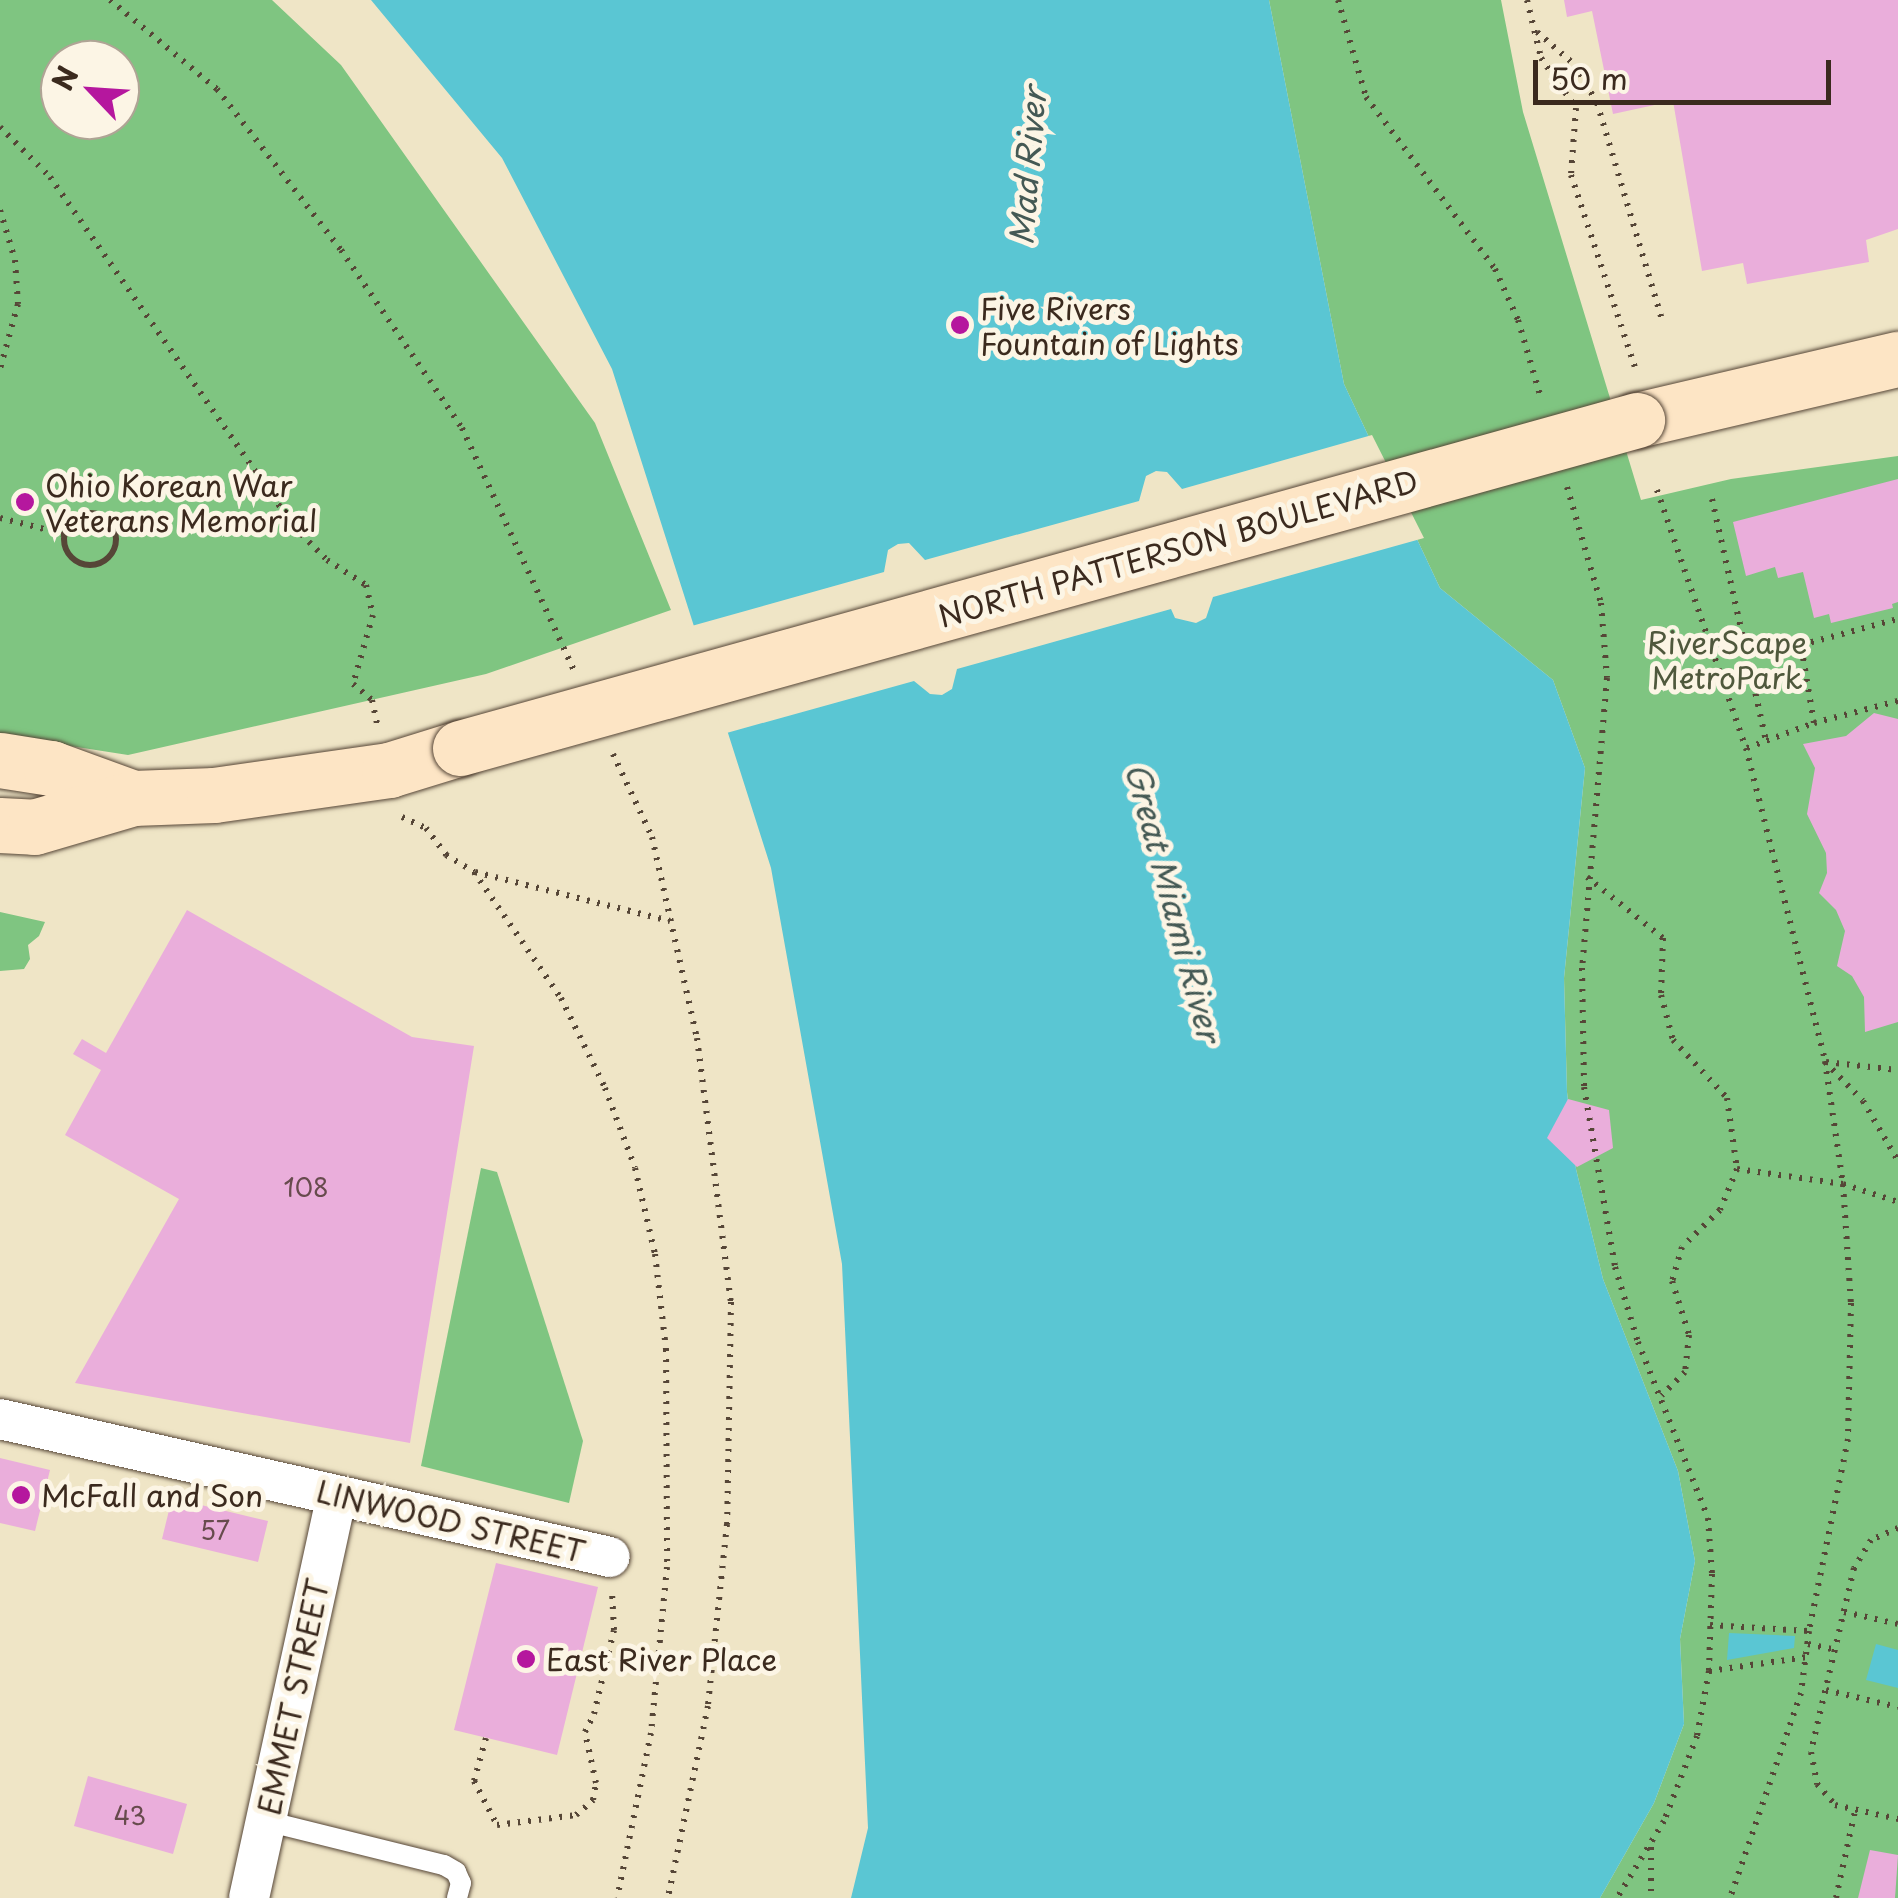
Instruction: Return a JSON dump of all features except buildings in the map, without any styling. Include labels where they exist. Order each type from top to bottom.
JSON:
[{"type":"main road","name":"NORTH PATTERSON BOULEVARD","points":[[132,798],[214,794],[389,770],[1636,394],[1898,359]]},
{"type":"main road","points":[[0,760],[51,768],[132,798]]},
{"type":"main road","points":[[0,825],[34,827],[132,798]]},
{"type":"street","name":"LINWOOD STREET","points":[[0,1419],[610,1558]]},
{"type":"street","name":"EMMET STREET","points":[[249,1898],[336,1495]]},
{"type":"lane","points":[[266,1822],[444,1864],[456,1872],[460,1883],[457,1898]]},
{"type":"path","points":[[110,0],[216,89],[340,250],[462,428],[578,677]]},
{"type":"path","points":[[1338,0],[1366,97],[1384,127],[1456,213],[1495,269],[1518,320],[1546,415]]},
{"type":"path","points":[[1527,0],[1542,58],[1576,108],[1571,175],[1636,394]]},
{"type":"path","points":[[1535,30],[1575,65],[1597,103],[1663,323]]},
{"type":"path","points":[[0,127],[50,177],[294,526],[326,560],[366,584],[373,615],[353,684],[372,700],[377,724]]},
{"type":"path","points":[[0,210],[15,260],[18,304],[0,370]]},
{"type":"path","points":[[1562,471],[1601,604],[1607,678],[1604,754],[1587,877],[1582,968],[1587,1105],[1615,1267],[1638,1342],[1708,1518],[1708,1671],[1690,1758],[1650,1846],[1617,1898]]},
{"type":"path","points":[[1657,490],[1746,748],[1825,1062],[1843,1184],[1852,1347],[1849,1427],[1795,1714],[1730,1898]]},
{"type":"path","points":[[1712,498],[1766,741]]},
{"type":"path","points":[[90,512],[113,525],[116,543],[108,558],[85,565],[66,550],[64,534],[72,518],[90,512]]},
{"type":"path","points":[[0,518],[64,534]]},
{"type":"path","points":[[1814,723],[1801,645],[1898,620]]},
{"type":"path","points":[[1746,748],[1814,723],[1898,701]]},
{"type":"path","points":[[610,748],[652,837],[697,1038],[731,1302],[726,1524],[708,1706],[668,1898]]},
{"type":"path","points":[[401,816],[426,828],[446,855],[474,872],[670,921]]},
{"type":"path","points":[[474,872],[561,998],[590,1058],[635,1168],[655,1254],[666,1349],[667,1566],[651,1732],[617,1898]]},
{"type":"path","points":[[1587,877],[1663,938],[1661,994],[1673,1040],[1727,1098],[1736,1169],[1720,1210],[1682,1246],[1672,1281],[1690,1334],[1684,1372],[1662,1395]]},
{"type":"path","points":[[1825,1062],[1898,1070]]},
{"type":"path","points":[[1825,1062],[1863,1101],[1898,1161]]},
{"type":"path","points":[[1736,1169],[1843,1184],[1898,1202]]},
{"type":"path","points":[[1898,1528],[1878,1535],[1859,1556],[1811,1752],[1813,1774],[1821,1792],[1835,1805],[1898,1819]]},
{"type":"path","points":[[486,1738],[474,1782],[497,1825],[576,1815],[593,1800],[593,1756],[584,1732],[594,1714],[614,1630],[610,1558]]},
{"type":"path","points":[[1844,1612],[1898,1624]]},
{"type":"path","points":[[1710,1625],[1809,1631]]},
{"type":"path","points":[[1808,1644],[1836,1650]]},
{"type":"path","points":[[1708,1671],[1806,1657]]},
{"type":"path","points":[[1826,1690],[1898,1707]]},
{"type":"path","points":[[1836,1898],[1856,1811]]},
{"type":"path","points":[[1650,1846],[1650,1898]]},
{"type":"green space","points":[[0,0],[272,0],[341,65],[595,423],[671,610],[486,674],[128,755],[0,735]]},
{"type":"green space","name":"RiverScape MetroPark","points":[[1269,0],[1501,0],[1523,112],[1641,500],[1731,479],[1898,456],[1898,1898],[1600,1898],[1654,1803],[1684,1724],[1680,1639],[1695,1561],[1678,1471],[1603,1279],[1576,1169],[1567,1092],[1564,978],[1585,768],[1553,680],[1440,588],[1344,384]]},
{"type":"green space","points":[[0,912],[45,922],[39,936],[28,945],[30,959],[24,969],[0,971]]},
{"type":"green space","points":[[481,1168],[497,1172],[583,1441],[569,1503],[421,1466]]},
{"type":"water","points":[[371,0],[1269,0],[1344,384],[1440,588],[1553,680],[1585,768],[1564,978],[1567,1092],[1576,1169],[1603,1279],[1678,1471],[1695,1561],[1680,1639],[1684,1724],[1654,1803],[1600,1898],[851,1898],[868,1828],[842,1264],[771,868],[612,369],[502,158]]},
{"type":"water","points":[[1729,1633],[1795,1636],[1794,1648],[1727,1660]]},
{"type":"water","points":[[1876,1644],[1898,1650],[1898,1688],[1866,1680]]},
{"type":"pier","points":[[1372,435],[1424,538],[1213,597],[1206,618],[1196,623],[1175,618],[1171,609],[957,669],[952,689],[942,695],[930,694],[914,681],[723,734],[688,627],[884,572],[888,550],[898,544],[909,543],[925,560],[1139,501],[1146,476],[1156,471],[1167,472],[1182,489]]},
{"type":"place","name":"Five Rivers Fountain of Lights","points":[[960,325]]},
{"type":"place","name":"Ohio Korean War Veterans Memorial","points":[[25,502]]},
{"type":"place","name":"McFall and Son","points":[[21,1495]]},
{"type":"place","name":"East River Place","points":[[526,1659]]},
{"type":"water label","name":"Mad River","points":[[1027,166]]},
{"type":"water label","name":"Great Miami River","points":[[1174,902]]}]
